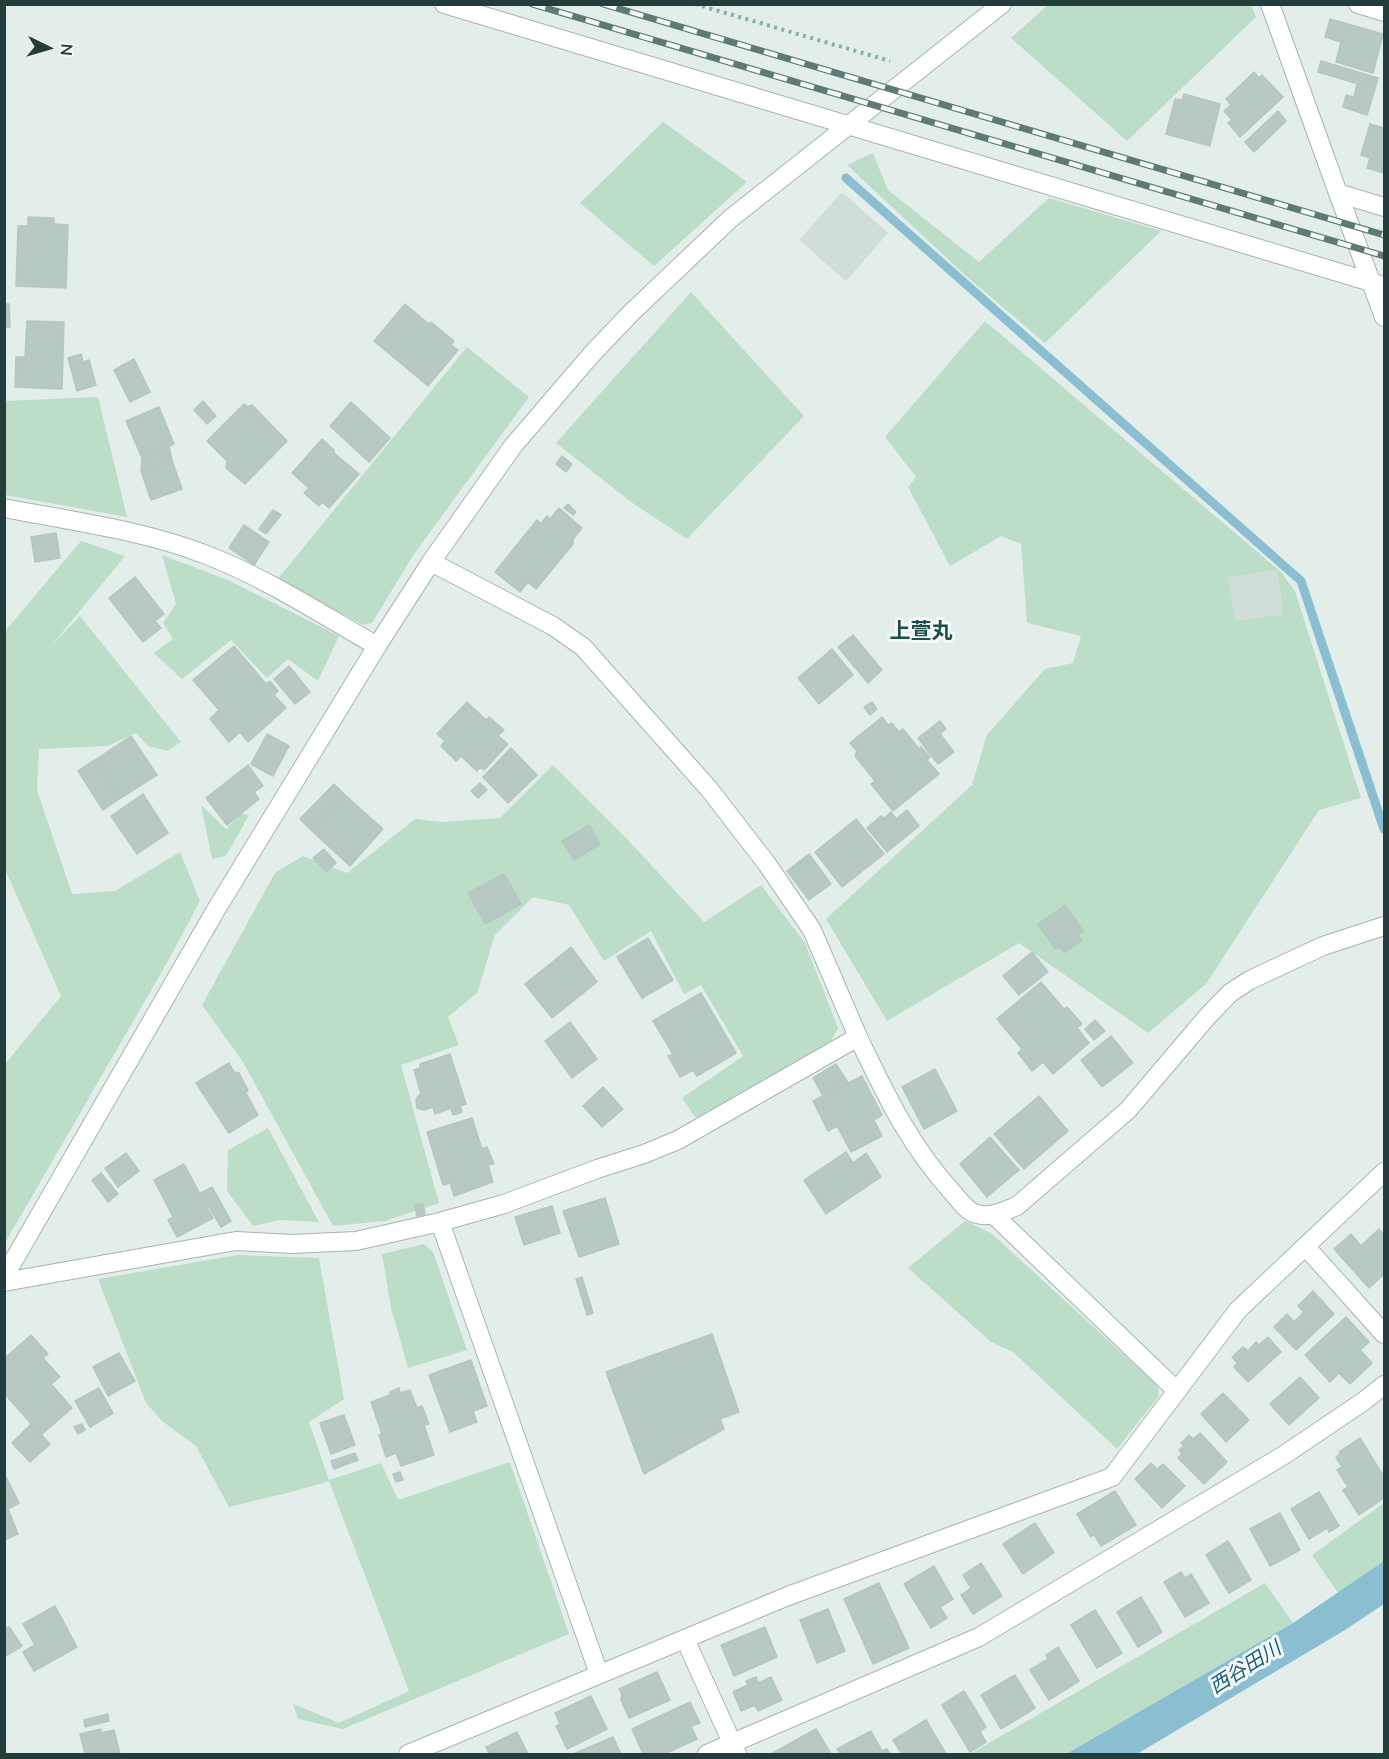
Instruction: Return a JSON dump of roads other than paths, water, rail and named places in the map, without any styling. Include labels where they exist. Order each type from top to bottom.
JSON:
[{"type":"street","points":[[444,4],[1378,284]]},
{"type":"street","points":[[4,1277],[217,908],[377,646],[430,562],[513,446],[623,321],[730,219],[1002,4]]},
{"type":"street","points":[[1270,4],[1338,193],[1378,284],[1384,317]]},
{"type":"street","points":[[1358,4],[1384,12]]},
{"type":"street","points":[[1338,193],[1384,207]]},
{"type":"street","points":[[4,508],[134,533],[204,554],[265,582],[377,646]]},
{"type":"street","points":[[430,562],[553,626],[583,647],[710,789],[767,864],[812,930],[858,1037],[902,1125],[922,1157],[966,1207],[976,1214],[994,1215],[1017,1206],[1128,1110],[1230,993],[1250,980],[1323,946],[1384,926]]},
{"type":"street","points":[[4,1282],[236,1242],[292,1244],[356,1241],[440,1222],[504,1204],[678,1140],[858,1037]]},
{"type":"street","points":[[408,1755],[788,1596],[1112,1477],[1238,1310],[1384,1172]]},
{"type":"street","points":[[994,1215],[1176,1390]]},
{"type":"street","points":[[440,1222],[599,1674]]},
{"type":"street","points":[[1306,1247],[1384,1334]]},
{"type":"street","points":[[707,1755],[734,1749],[979,1637],[1284,1455],[1384,1385]]},
{"type":"street","points":[[685,1639],[734,1749]]},
{"type":"water","name":"西谷田川","points":[[1384,1561],[1384,1604],[1345,1630],[1137,1754],[1066,1754],[1293,1623]]},
{"type":"waterway","points":[[846,178],[1301,581],[1384,829]]},
{"type":"railway","points":[[532,4],[1384,256]]},
{"type":"railway","points":[[603,4],[1384,235]]},
{"type":"district","name":"上萱丸","points":[[921,633]]}]
